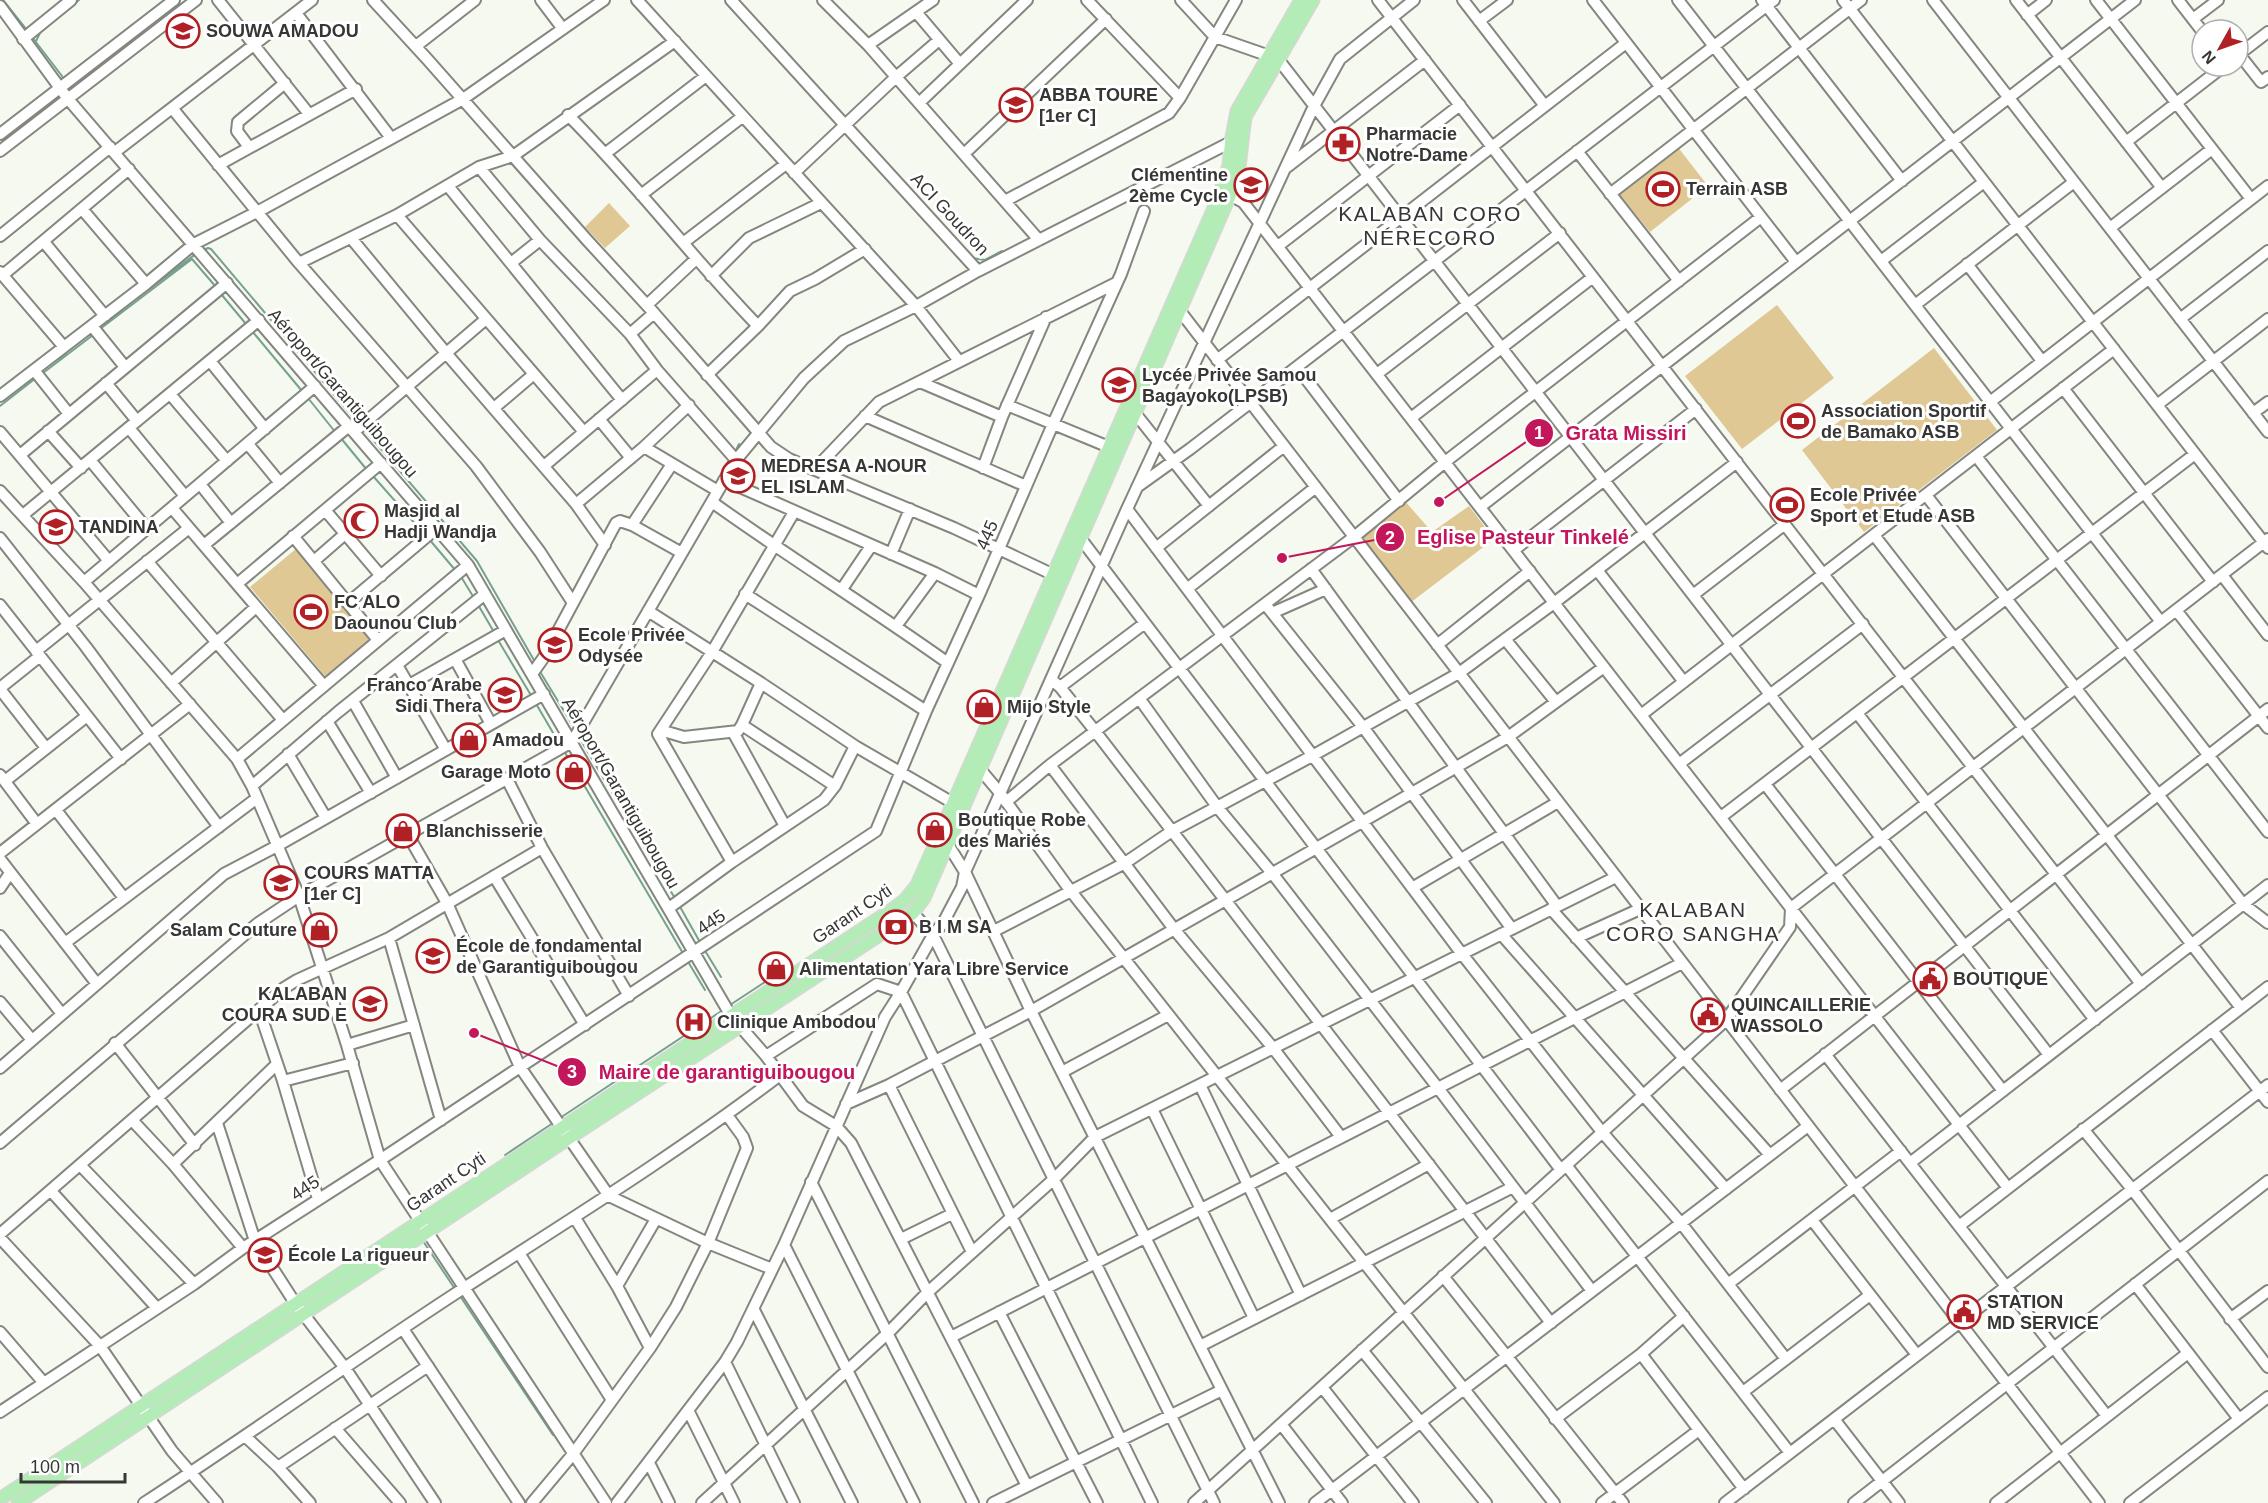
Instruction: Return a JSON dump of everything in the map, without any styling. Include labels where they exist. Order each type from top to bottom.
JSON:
[{"type":"main road","points":[[975,765],[1054,575],[1223,185],[1236,141],[1249,110],[1301,0]]},
{"type":"main road","points":[[1273,57],[1313,0]]},
{"type":"main road","points":[[953,803],[975,765],[1081,539],[1230,195],[1239,167],[1236,141]]},
{"type":"main road","name":"Garant Cyti","points":[[0,1499],[420,1221],[739,1026],[912,913],[924,898],[975,765]]},
{"type":"main road","name":"Garant Cyti","points":[[18,1503],[427,1232],[731,1016],[893,909],[912,893],[953,803]]},
{"type":"street","points":[[24,39],[71,0]]},
{"type":"street","points":[[0,134],[174,0]]},
{"type":"street","points":[[0,151],[196,0]]},
{"type":"street","points":[[218,0],[309,114]]},
{"type":"street","points":[[0,236],[112,149],[172,108],[312,0]]},
{"type":"street","points":[[373,0],[586,240],[651,309],[771,447],[789,459],[910,509],[1054,575]]},
{"type":"street","points":[[416,46],[461,4],[475,0]]},
{"type":"street","points":[[541,0],[563,29]]},
{"type":"street","points":[[0,396],[37,374],[64,347],[95,330],[105,316],[194,244],[463,99],[604,0]]},
{"type":"street","points":[[637,0],[916,306],[959,361]]},
{"type":"street","name":"ACI Goudron","points":[[731,0],[978,271],[1236,141]]},
{"type":"street","points":[[824,0],[896,76],[1039,240]]},
{"type":"street","points":[[868,45],[933,0]]},
{"type":"street","points":[[919,103],[1027,0]]},
{"type":"street","points":[[1087,0],[1180,98]]},
{"type":"street","points":[[1181,0],[1215,37],[1273,57],[1334,130],[2049,1055]]},
{"type":"street","points":[[1005,201],[1169,113],[1180,98],[1236,0]]},
{"type":"street","points":[[1378,0],[2141,984]]},
{"type":"street","points":[[617,1503],[725,1362],[754,1310],[885,1017],[902,992],[933,935],[943,923],[962,886],[965,872],[1056,684],[1101,566],[1126,509],[1314,106],[1340,60],[1414,0]]},
{"type":"street","points":[[1462,0],[1545,106]]},
{"type":"street","points":[[1479,21],[1507,0]]},
{"type":"street","points":[[1593,0],[1796,262]]},
{"type":"street","points":[[1678,0],[2161,622]]},
{"type":"street","points":[[1610,194],[1799,48],[1846,4],[1861,0]]},
{"type":"street","points":[[1933,0],[2268,432]]},
{"type":"street","points":[[2016,0],[2162,188]]},
{"type":"street","points":[[2027,15],[2046,0]]},
{"type":"street","points":[[2096,0],[2251,199]]},
{"type":"street","points":[[1480,507],[2135,0]]},
{"type":"street","points":[[2178,0],[2192,18]]},
{"type":"street","points":[[2194,18],[2218,0]]},
{"type":"street","points":[[1137,488],[1661,87],[1767,2],[1799,48],[1902,181]]},
{"type":"street","points":[[1194,1503],[1726,1020],[1790,927],[1791,908],[2217,578],[2266,543],[1846,4]]},
{"type":"street","name":"Aéroport/Garantiguibougou","points":[[0,6],[68,99],[468,565],[731,1016],[766,1056],[803,1106],[836,1126]]},
{"type":"street","points":[[916,12],[960,64]]},
{"type":"street","points":[[296,13],[391,138]]},
{"type":"street","points":[[964,154],[1106,19]]},
{"type":"street","points":[[2250,45],[2268,32]]},
{"type":"street","points":[[794,173],[896,76],[939,40]]},
{"type":"street","points":[[299,263],[397,215],[479,167],[513,156],[675,41]]},
{"type":"street","points":[[1217,360],[1626,43]]},
{"type":"street","points":[[1284,169],[1425,60]]},
{"type":"street","points":[[2250,69],[2261,82],[2268,77]]},
{"type":"street","points":[[606,153],[706,76]]},
{"type":"street","points":[[2126,142],[2208,78]]},
{"type":"street","points":[[249,147],[237,131],[238,122],[285,83]]},
{"type":"street","points":[[218,165],[356,89]]},
{"type":"street","points":[[1278,246],[1460,105]]},
{"type":"street","points":[[172,108],[299,263],[476,466],[540,552],[573,603]]},
{"type":"street","points":[[568,115],[606,153],[696,259],[758,326]]},
{"type":"street","points":[[641,195],[742,117]]},
{"type":"street","points":[[2110,228],[2212,149]]},
{"type":"street","points":[[1577,151],[1679,281]]},
{"type":"street","points":[[682,243],[786,164]]},
{"type":"street","points":[[479,167],[540,240],[630,334],[657,370],[736,460]]},
{"type":"street","points":[[64,347],[2,273],[44,242],[129,169]]},
{"type":"street","points":[[1881,261],[1984,182]]},
{"type":"street","points":[[1915,305],[2074,182]]},
{"type":"street","points":[[448,186],[622,400]]},
{"type":"street","points":[[1990,402],[2268,186]]},
{"type":"street","points":[[1230,195],[1244,202],[2008,1188]]},
{"type":"street","points":[[711,276],[749,238],[821,202]]},
{"type":"street","points":[[82,209],[146,284]]},
{"type":"street","name":"445","points":[[0,1412],[194,1284],[243,1248],[520,1068],[876,831],[926,711],[1121,274],[1144,211]]},
{"type":"street","points":[[397,215],[584,432]]},
{"type":"street","points":[[1003,797],[1050,765],[1222,636],[1269,608],[1311,569],[1400,501],[1445,462],[1761,217]]},
{"type":"street","points":[[1377,375],[1560,233]]},
{"type":"street","points":[[351,238],[576,504],[605,545]]},
{"type":"street","points":[[510,263],[540,240]]},
{"type":"street","points":[[44,242],[105,316]]},
{"type":"street","points":[[707,375],[758,326],[790,291],[865,249]]},
{"type":"street","points":[[2180,319],[2268,251]]},
{"type":"street","points":[[630,334],[696,259]]},
{"type":"street","points":[[1967,264],[2042,361]]},
{"type":"street","points":[[0,1143],[257,924],[299,896],[572,742],[736,460],[804,378],[844,341],[916,306],[978,271]]},
{"type":"street","points":[[1411,418],[1593,277]]},
{"type":"street","points":[[20,455],[227,283]]},
{"type":"street","points":[[815,469],[879,402],[1116,283]]},
{"type":"street","points":[[1180,311],[2099,1503]]},
{"type":"street","points":[[983,468],[1007,405],[1046,317]]},
{"type":"street","points":[[204,545],[280,483],[408,386],[486,319]]},
{"type":"street","points":[[23,515],[259,320]]},
{"type":"street","points":[[2157,405],[2268,320]]},
{"type":"street","points":[[95,330],[125,367]]},
{"type":"street","points":[[1641,715],[2114,349]]},
{"type":"street","points":[[210,361],[265,429]]},
{"type":"street","points":[[1297,367],[1400,501]]},
{"type":"street","points":[[544,466],[657,370]]},
{"type":"street","points":[[37,374],[69,414]]},
{"type":"street","points":[[494,408],[534,374]]},
{"type":"street","points":[[920,382],[1002,417]]},
{"type":"street","points":[[106,384],[185,496]]},
{"type":"street","points":[[84,582],[315,386]]},
{"type":"street","points":[[2063,388],[2144,493],[2268,635]]},
{"type":"street","points":[[170,394],[227,461]]},
{"type":"street","points":[[2253,413],[2268,402]]},
{"type":"street","points":[[576,504],[644,447],[689,405]]},
{"type":"street","points":[[1007,405],[1109,447]]},
{"type":"street","points":[[1514,550],[1696,409]]},
{"type":"street","points":[[1135,412],[1209,506]]},
{"type":"street","points":[[865,416],[1026,486]]},
{"type":"street","points":[[599,419],[631,458]]},
{"type":"street","points":[[48,431],[81,468]]},
{"type":"street","points":[[0,432],[109,561]]},
{"type":"street","points":[[248,444],[280,483]]},
{"type":"street","points":[[1156,548],[1284,446]]},
{"type":"street","points":[[644,447],[718,491]]},
{"type":"street","points":[[1720,817],[2195,454]]},
{"type":"street","points":[[1976,456],[2268,832]]},
{"type":"street","points":[[90,460],[147,529]]},
{"type":"street","points":[[994,931],[1125,862],[1172,831],[1218,808],[1459,673],[1737,462]]},
{"type":"street","points":[[237,584],[381,463]]},
{"type":"street","points":[[632,525],[672,464]]},
{"type":"street","points":[[724,480],[935,573],[979,595]]},
{"type":"street","points":[[200,484],[231,523]]},
{"type":"street","points":[[1187,590],[1316,488]]},
{"type":"street","points":[[0,491],[84,582],[237,759],[252,786],[299,896],[353,1063],[380,1160],[606,1503]]},
{"type":"street","points":[[1926,495],[2243,904],[2268,923]]},
{"type":"street","points":[[712,502],[948,663]]},
{"type":"street","points":[[172,508],[324,686]]},
{"type":"street","points":[[891,554],[910,509]]},
{"type":"street","points":[[1126,509],[1462,954],[1602,1132],[1681,1223],[1786,1359]]},
{"type":"street","points":[[325,510],[381,576]]},
{"type":"street","points":[[658,734],[712,652],[772,545],[794,512]]},
{"type":"street","points":[[532,674],[544,657],[616,523],[620,521],[632,525],[682,553]]},
{"type":"street","points":[[1693,595],[1785,524]]},
{"type":"street","points":[[46,748],[0,688],[68,625],[189,528]]},
{"type":"street","points":[[348,603],[437,528]]},
{"type":"street","points":[[314,561],[345,534]]},
{"type":"street","points":[[1874,535],[2241,1008]]},
{"type":"street","points":[[293,536],[378,640]]},
{"type":"street","points":[[0,538],[219,826]]},
{"type":"street","points":[[1081,539],[1481,1065],[1637,1256],[1790,1453]]},
{"type":"street","points":[[842,589],[871,546]]},
{"type":"street","points":[[147,561],[284,720]]},
{"type":"street","points":[[237,759],[468,565]]},
{"type":"street","points":[[1311,569],[1456,767],[1576,938],[1770,1155]]},
{"type":"street","points":[[1597,570],[1684,682]]},
{"type":"street","points":[[1437,645],[1530,571]]},
{"type":"street","points":[[896,626],[935,573]]},
{"type":"street","points":[[1269,608],[1326,589]]},
{"type":"street","points":[[252,786],[327,721],[485,594]]},
{"type":"street","points":[[745,594],[926,711]]},
{"type":"street","points":[[0,605],[120,759]]},
{"type":"street","points":[[171,683],[256,607]]},
{"type":"street","points":[[1269,608],[1363,727],[1512,929]]},
{"type":"street","points":[[2176,610],[2268,728]]},
{"type":"street","points":[[648,611],[855,746],[953,803]]},
{"type":"street","points":[[1056,684],[1144,623]]},
{"type":"street","points":[[1679,764],[1863,624]]},
{"type":"street","points":[[409,685],[506,630]]},
{"type":"street","points":[[1505,639],[1556,702]]},
{"type":"street","points":[[454,659],[491,724]]},
{"type":"street","points":[[397,665],[446,750]]},
{"type":"street","points":[[846,1104],[889,1085],[1031,1011],[1362,822],[1508,737],[1604,667]]},
{"type":"street","points":[[738,729],[761,683]]},
{"type":"street","points":[[1056,684],[1095,731],[1551,1323]]},
{"type":"street","points":[[1,1066],[224,874],[544,694]]},
{"type":"street","points":[[1140,698],[1218,808],[1272,873],[1592,1291]]},
{"type":"street","points":[[353,701],[397,777]]},
{"type":"street","points":[[0,853],[190,704]]},
{"type":"street","points":[[1780,1090],[2268,709]]},
{"type":"street","points":[[1857,713],[2095,1020]]},
{"type":"street","points":[[38,824],[2,778],[87,716]]},
{"type":"street","points":[[327,721],[371,793]]},
{"type":"street","points":[[658,734],[667,732],[684,737],[738,729],[836,786]]},
{"type":"street","points":[[738,729],[785,826]]},
{"type":"street","points":[[658,734],[732,862]]},
{"type":"street","points":[[669,908],[824,800],[836,786],[855,746]]},
{"type":"street","points":[[288,754],[326,818]]},
{"type":"street","points":[[975,765],[1003,797],[1070,890],[1168,1015],[1554,1503]]},
{"type":"street","points":[[1050,765],[1174,929],[1273,1048],[1341,1137]]},
{"type":"street","points":[[507,779],[542,848],[629,996]]},
{"type":"street","points":[[1765,784],[2003,1091]]},
{"type":"street","points":[[64,943],[257,798]]},
{"type":"street","points":[[1412,888],[1558,802]]},
{"type":"street","points":[[56,810],[124,898]]},
{"type":"street","points":[[408,835],[447,903],[520,1068],[609,1196],[708,1243],[772,1269]]},
{"type":"street","points":[[947,843],[965,872],[1031,1011],[1279,1503]]},
{"type":"street","points":[[217,1503],[189,1474],[147,1417],[100,1346],[0,1236],[284,988],[389,938],[542,848]]},
{"type":"street","points":[[0,859],[97,984]]},
{"type":"street","points":[[0,888],[10,873]]},
{"type":"street","points":[[494,876],[585,1025]]},
{"type":"street","points":[[702,1503],[888,1333],[928,1292],[1054,1179],[1095,1137],[1616,877]]},
{"type":"street","points":[[1910,1163],[2268,885]]},
{"type":"street","points":[[1576,938],[1640,909]]},
{"type":"street","points":[[912,913],[933,935],[1214,1503]]},
{"type":"street","points":[[1501,934],[1726,1189]]},
{"type":"street","points":[[0,936],[62,1014]]},
{"type":"street","points":[[389,938],[441,1120]]},
{"type":"street","points":[[951,1337],[1682,963]]},
{"type":"street","points":[[766,1056],[877,984],[902,992],[1152,1503]]},
{"type":"street","points":[[1959,1226],[2268,987]]},
{"type":"street","points":[[0,1002],[32,1040]]},
{"type":"street","points":[[259,1010],[318,1199]]},
{"type":"street","points":[[1062,1072],[1168,1015]]},
{"type":"street","points":[[347,1045],[414,1024]]},
{"type":"street","points":[[2212,1030],[2264,1088],[2268,1102]]},
{"type":"street","points":[[115,1043],[195,1145]]},
{"type":"street","points":[[1826,1054],[2107,1416]]},
{"type":"street","points":[[283,1081],[353,1063]]},
{"type":"street","points":[[173,1164],[277,1064]]},
{"type":"street","points":[[144,1503],[246,1437],[464,1288],[609,1196],[727,1115],[780,1074]]},
{"type":"street","points":[[889,1085],[972,1252]]},
{"type":"street","points":[[1200,1085],[1301,1295]]},
{"type":"street","points":[[1725,1503],[2264,1088]]},
{"type":"street","points":[[1152,1109],[1254,1318]]},
{"type":"street","points":[[532,1503],[573,1454],[650,1348],[676,1307],[708,1243],[747,1148],[727,1115]]},
{"type":"street","points":[[132,1120],[173,1164],[243,1248]]},
{"type":"street","points":[[217,1123],[255,1241],[295,1303],[345,1368],[435,1503]]},
{"type":"street","points":[[836,1126],[851,1143],[1027,1486]]},
{"type":"street","points":[[1315,1503],[1808,1126]]},
{"type":"street","points":[[2083,1129],[2132,1189],[2268,1367]]},
{"type":"street","points":[[1728,1284],[1901,1151]]},
{"type":"street","points":[[1330,1219],[1429,1164]]},
{"type":"street","points":[[81,1166],[194,1284]]},
{"type":"street","points":[[1854,1503],[2268,1181]]},
{"type":"street","points":[[811,1182],[973,1503]]},
{"type":"street","points":[[1200,1346],[1514,1187]]},
{"type":"street","points":[[51,1191],[157,1308]]},
{"type":"street","points":[[901,1239],[952,1214]]},
{"type":"street","points":[[575,1218],[617,1286],[650,1348]]},
{"type":"street","points":[[617,1286],[656,1219]]},
{"type":"street","points":[[1812,1220],[1917,1355]]},
{"type":"street","points":[[784,1245],[914,1503]]},
{"type":"street","points":[[519,1253],[612,1400]]},
{"type":"street","points":[[1443,1276],[1623,1503]]},
{"type":"street","points":[[2135,1284],[2239,1419]]},
{"type":"street","points":[[2230,1319],[2268,1291]]},
{"type":"street","points":[[1743,1392],[1870,1295]]},
{"type":"street","points":[[754,1310],[852,1503]]},
{"type":"street","points":[[999,1312],[1097,1503]]},
{"type":"street","points":[[1555,1419],[1641,1354],[1684,1316]]},
{"type":"street","points":[[403,1329],[519,1503]]},
{"type":"street","points":[[0,1332],[44,1383]]},
{"type":"street","points":[[1362,1350],[1486,1503]]},
{"type":"street","points":[[1996,1503],[2188,1353]]},
{"type":"street","points":[[1641,1354],[1744,1488]]},
{"type":"street","points":[[725,1362],[794,1503]]},
{"type":"street","points":[[278,1467],[428,1366]]},
{"type":"street","points":[[1322,1387],[1413,1503]]},
{"type":"street","points":[[993,1503],[1222,1390]]},
{"type":"street","points":[[2130,1503],[2268,1397]]},
{"type":"street","points":[[688,1410],[734,1503]]},
{"type":"street","points":[[1834,1419],[1899,1503]]},
{"type":"street","points":[[1281,1424],[1342,1503]]},
{"type":"street","points":[[335,1428],[400,1503]]},
{"type":"street","points":[[1602,1503],[1698,1430]]},
{"type":"street","points":[[246,1437],[278,1467],[310,1503]]},
{"type":"street","points":[[649,1463],[669,1503]]},
{"type":"shaded area","name":"Terrain ASB","points":[[1677,146],[1708,186],[1650,232],[1618,193]]},
{"type":"shaded area","points":[[609,203],[630,226],[605,248],[585,227]]},
{"type":"shaded area","points":[[1777,305],[1834,378],[1742,449],[1685,376]]},
{"type":"shaded area","points":[[1934,348],[1997,430],[1864,532],[1802,450]]},
{"type":"shaded area","points":[[1404,500],[1432,532],[1469,506],[1494,539],[1410,603],[1359,535]]},
{"type":"shaded area","name":"FC ALO Daounou Club","points":[[297,548],[372,637],[325,676],[250,587]]},
{"type":"waterway","points":[[3,0],[27,30]]},
{"type":"waterway","points":[[73,5],[79,0]]},
{"type":"waterway","points":[[36,41],[41,31]]},
{"type":"waterway","points":[[32,37],[64,81]]},
{"type":"waterway","points":[[204,250],[211,249],[359,424]]},
{"type":"waterway","points":[[972,258],[985,260],[1002,251]]},
{"type":"waterway","points":[[137,298],[197,253]]},
{"type":"waterway","points":[[100,329],[192,259],[216,287]]},
{"type":"waterway","points":[[221,294],[246,324]]},
{"type":"waterway","points":[[102,326],[130,303]]},
{"type":"waterway","points":[[252,331],[302,391]]},
{"type":"waterway","points":[[43,373],[93,335]]},
{"type":"waterway","points":[[58,359],[66,353]]},
{"type":"waterway","points":[[0,406],[36,378]]},
{"type":"waterway","points":[[308,398],[336,433]]},
{"type":"waterway","points":[[363,428],[477,561],[535,662]]},
{"type":"waterway","points":[[340,437],[367,470]]},
{"type":"waterway","points":[[734,454],[739,444]]},
{"type":"waterway","points":[[373,476],[425,535]]},
{"type":"waterway","points":[[429,539],[456,571]]},
{"type":"waterway","points":[[460,575],[474,598]]},
{"type":"waterway","points":[[477,603],[494,632]]},
{"type":"waterway","points":[[498,640],[532,697]]},
{"type":"waterway","points":[[539,670],[575,729]]},
{"type":"waterway","points":[[535,702],[559,743]]},
{"type":"waterway","points":[[579,737],[676,900]]},
{"type":"waterway","points":[[564,751],[684,955]]},
{"type":"waterway","points":[[679,905],[701,944]]},
{"type":"waterway","points":[[704,949],[721,977]]},
{"type":"waterway","points":[[687,960],[705,990]]},
{"type":"waterway","points":[[730,1005],[768,980]]},
{"type":"waterway","points":[[560,1118],[723,1010]]},
{"type":"waterway","points":[[505,1155],[553,1123]]},
{"type":"waterway","points":[[423,1241],[455,1289]]},
{"type":"waterway","points":[[460,1296],[553,1435]]},
{"type":"place","name":"SOUWA AMADOU","points":[[183,31]]},
{"type":"place","name":"ABBA TOURE [1er C]","points":[[1016,105]]},
{"type":"place","name":"Pharmacie Notre-Dame","points":[[1343,144]]},
{"type":"place","name":"Clémentine 2ème Cycle","points":[[1251,185]]},
{"type":"place","name":"Terrain ASB","points":[[1663,189]]},
{"type":"place","name":"Lycée Privée Samou Bagayoko(LPSB)","points":[[1119,385]]},
{"type":"place","name":"Association Sportif de Bamako ASB","points":[[1798,421]]},
{"type":"place","name":"MEDRESA A-NOUR EL ISLAM","points":[[738,476]]},
{"type":"place","name":"Grata Missiri","points":[[1439,502]]},
{"type":"place","name":"Ecole Privée Sport et Etude ASB","points":[[1787,505]]},
{"type":"place","name":"Masjid al Hadji Wandja","points":[[361,521]]},
{"type":"place","name":"TANDINA","points":[[56,527]]},
{"type":"place","name":"Eglise Pasteur Tinkelé","points":[[1282,558]]},
{"type":"place","name":"FC ALO Daounou Club","points":[[311,612]]},
{"type":"place","name":"Ecole Privée Odysée","points":[[555,645]]},
{"type":"place","name":"Franco Arabe Sidi Thera","points":[[505,695]]},
{"type":"place","name":"Mijo Style","points":[[984,707]]},
{"type":"place","name":"Amadou","points":[[469,740]]},
{"type":"place","name":"Garage Moto","points":[[574,772]]},
{"type":"place","name":"Boutique Robe des Mariés","points":[[935,830]]},
{"type":"place","name":"Blanchisserie","points":[[403,831]]},
{"type":"place","name":"COURS MATTA [1er C]","points":[[281,883]]},
{"type":"place","name":"B I M SA","points":[[896,927]]},
{"type":"place","name":"Salam Couture","points":[[320,930]]},
{"type":"place","name":"École de fondamental de Garantiguibougou","points":[[433,956]]},
{"type":"place","name":"Alimentation Yara Libre Service","points":[[776,969]]},
{"type":"place","name":"BOUTIQUE","points":[[1930,979]]},
{"type":"place","name":"KALABAN COURA SUD E","points":[[370,1004]]},
{"type":"place","name":"QUINCAILLERIE WASSOLO","points":[[1708,1015]]},
{"type":"place","name":"Clinique Ambodou","points":[[694,1022]]},
{"type":"place","name":"Maire de garantiguibougou","points":[[474,1033]]},
{"type":"place","name":"École La rigueur","points":[[265,1255]]},
{"type":"place","name":"STATION MD SERVICE","points":[[1964,1312]]},
{"type":"district","name":"KALABAN CORO NÉRECORO","points":[[1430,226]]},
{"type":"district","name":"KALABAN CORO SANGHA","points":[[1693,922]]}]
